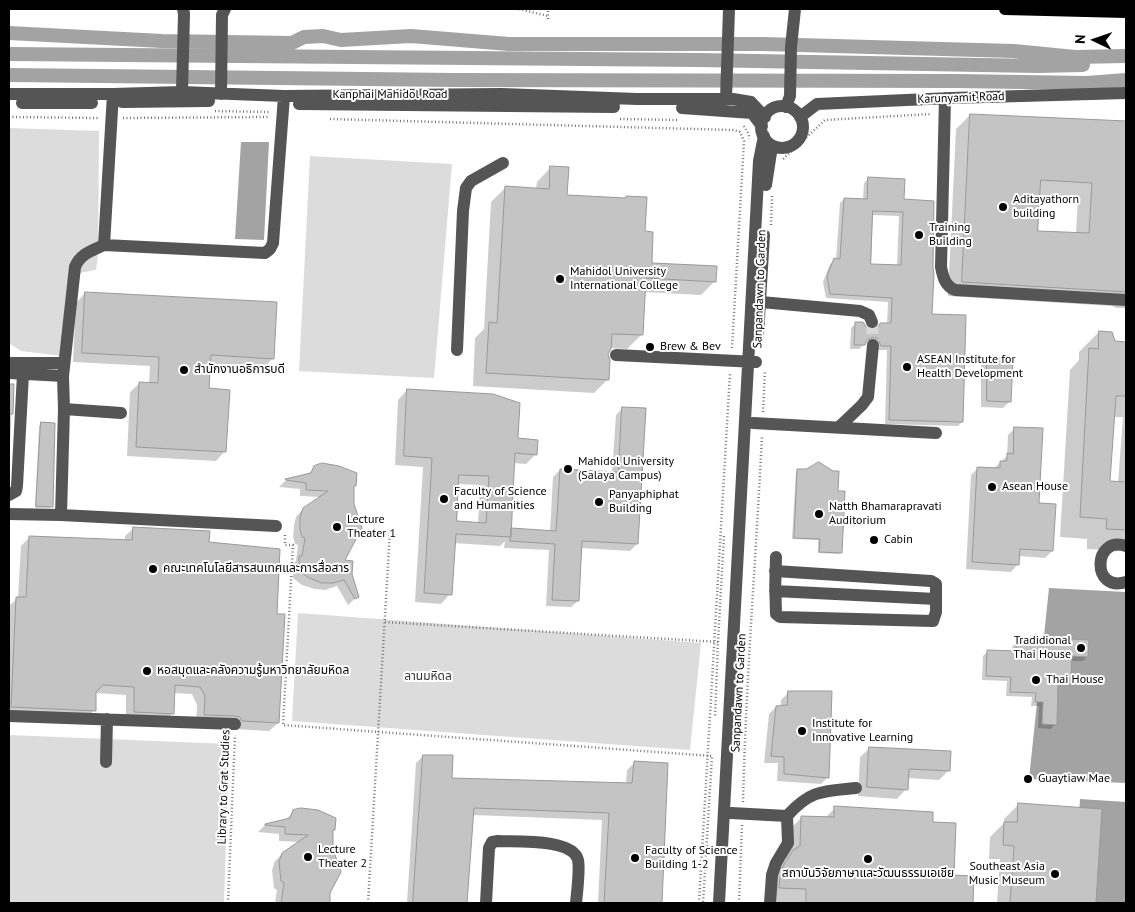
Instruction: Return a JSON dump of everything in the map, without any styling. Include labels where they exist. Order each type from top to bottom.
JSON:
[{"type":"main road","points":[[1005,9],[1126,12]]},
{"type":"lane","points":[[182,92],[183,9]]},
{"type":"lane","points":[[221,94],[222,15],[224,9]]},
{"type":"lane","points":[[726,99],[729,9]]},
{"type":"lane","points":[[786,107],[790,96],[795,9]]},
{"type":"lane","name":"Kanphai Mahidol Road","points":[[9,102],[113,98],[182,92],[221,94],[283,107],[502,94],[637,99],[726,99],[751,102],[765,131]]},
{"type":"lane","name":"Karunyamit Road","points":[[800,117],[817,104],[1126,93]]},
{"type":"lane","name":"Kanphai Mahidol Road","points":[[9,94],[207,101],[283,107],[693,108],[752,113],[765,131]]},
{"type":"lane","points":[[104,246],[113,98]]},
{"type":"lane","points":[[945,98],[941,267],[942,276],[950,288],[955,290],[1126,300]]},
{"type":"lane","points":[[61,515],[64,369],[74,267],[78,258],[104,246],[265,253],[273,243],[283,107]]},
{"type":"lane","points":[[726,903],[758,423],[759,162],[765,131],[776,108],[786,107],[796,112],[800,117],[803,130],[797,142],[785,148],[765,131]]},
{"type":"lane","points":[[719,903],[761,302],[767,174],[765,131]]},
{"type":"lane","points":[[457,350],[463,211],[466,188],[471,181],[503,163]]},
{"type":"lane","points":[[761,302],[860,310],[869,315],[872,322]]},
{"type":"lane","points":[[839,427],[868,397],[872,345]]},
{"type":"lane","points":[[616,355],[757,364]]},
{"type":"lane","points":[[9,363],[64,369]]},
{"type":"lane","points":[[9,373],[23,374],[64,369]]},
{"type":"lane","points":[[9,495],[16,491],[17,486],[23,374]]},
{"type":"lane","points":[[64,409],[122,413]]},
{"type":"lane","points":[[758,423],[936,433]]},
{"type":"lane","points":[[9,514],[61,515],[280,528]]},
{"type":"lane","points":[[1126,546],[1115,545],[1109,547],[1101,558],[1100,564],[1102,574],[1111,582],[1126,582]]},
{"type":"lane","points":[[775,572],[923,579],[936,584],[936,612],[933,621],[780,617],[776,614],[775,591],[775,572],[776,557]]},
{"type":"lane","points":[[775,591],[936,599]]},
{"type":"lane","points":[[9,716],[235,724]]},
{"type":"lane","points":[[106,762],[108,719]]},
{"type":"lane","points":[[770,903],[772,875],[776,863],[788,843],[788,816],[798,804],[818,792],[856,788]]},
{"type":"lane","points":[[731,813],[788,816]]},
{"type":"lane","points":[[486,903],[489,848],[492,842],[498,841],[559,844],[571,849],[578,859],[576,903]]},
{"type":"path","points":[[520,9],[548,18],[548,9]]},
{"type":"path","points":[[210,112],[283,107]]},
{"type":"path","points":[[9,117],[112,118],[283,107]]},
{"type":"path","points":[[779,163],[826,120],[945,113]]},
{"type":"path","points":[[322,118],[733,130],[740,132],[744,141],[733,361],[699,903]]},
{"type":"path","points":[[618,119],[686,120]]},
{"type":"path","points":[[743,124],[749,135],[749,145]]},
{"type":"path","name":"Sanpandawn to Garden","points":[[771,228],[772,189]]},
{"type":"path","points":[[733,361],[743,234]]},
{"type":"path","name":"Sanpandawn to Garden","points":[[743,806],[749,643],[756,556],[757,364]]},
{"type":"path","points":[[280,528],[284,545],[293,545],[283,725],[712,756]]},
{"type":"path","points":[[368,903],[390,531]]},
{"type":"path","points":[[385,622],[716,642]]},
{"type":"path","points":[[714,724],[716,642]]},
{"type":"path","name":"Library to Grat Studies","points":[[228,903],[235,724]]},
{"type":"path","points":[[703,903],[713,749]]},
{"type":"path","points":[[739,903],[742,821]]},
{"type":"green space","points":[[9,128],[99,131],[98,256],[96,270],[74,274],[70,357],[21,351],[9,343]]},
{"type":"green space","points":[[310,156],[452,164],[434,378],[299,371]]},
{"type":"green space","name":"ลานมหิดล","points":[[298,613],[701,643],[690,750],[292,721]]},
{"type":"green space","points":[[9,735],[229,744],[224,903],[9,903]]},
{"type":"shaded area","points":[[241,142],[269,142],[264,240],[235,239]]},
{"type":"shaded area","points":[[1049,588],[1126,592],[1126,783],[1029,779]]},
{"type":"shaded area","points":[[1080,799],[1126,802],[1126,903],[1073,903]]},
{"type":"building","name":"Aditayathorn building","points":[[970,114],[1126,121],[1126,292],[962,282]],"holes":[[[1041,180],[1092,183],[1089,233],[1038,231]]]},
{"type":"building","name":"Mahidol University International College","points":[[550,166],[569,167],[567,195],[626,198],[626,196],[647,197],[645,231],[653,232],[652,263],[717,266],[716,282],[646,278],[643,335],[612,334],[611,349],[608,354],[610,360],[609,380],[486,373],[489,322],[497,323],[505,186],[549,189]]},
{"type":"building","points":[[868,177],[905,179],[904,199],[934,201],[932,314],[966,315],[963,422],[889,420],[891,346],[881,346],[878,339],[873,337],[867,340],[865,345],[854,345],[855,322],[863,322],[867,328],[872,330],[878,327],[880,323],[891,323],[892,298],[830,294],[827,276],[834,258],[840,259],[844,198],[867,199]],"holes":[[[873,211],[903,212],[901,265],[871,264]]]},
{"type":"building","name":"สำนักงานอธิการบดี","points":[[85,292],[277,302],[274,359],[211,355],[209,388],[230,390],[226,452],[136,447],[139,382],[158,383],[159,357],[82,353]]},
{"type":"building","points":[[1099,331],[1112,332],[1115,341],[1126,342],[1126,396],[1116,396],[1110,481],[1126,482],[1126,530],[1106,529],[1107,519],[1080,517],[1089,348],[1098,349]]},
{"type":"building","points":[[987,357],[1013,358],[1011,402],[987,401]]},
{"type":"building","points":[[9,384],[14,384],[13,414],[9,414]]},
{"type":"building","name":"Faculty of Science and Humanities","points":[[407,389],[493,394],[520,403],[518,438],[538,440],[537,455],[515,453],[511,537],[456,534],[452,595],[424,593],[432,458],[404,456]],"holes":[[[459,475],[489,476],[486,523],[457,521]]]},
{"type":"building","name":"Panyaphiphat Building","points":[[622,407],[646,408],[638,544],[582,541],[579,601],[552,600],[555,544],[510,541],[511,528],[556,531],[560,469],[618,472]]},
{"type":"building","points":[[41,422],[55,423],[53,507],[36,506]]},
{"type":"building","name":"Asean House","points":[[1014,427],[1043,428],[1039,503],[1056,504],[1053,551],[1020,549],[1019,565],[972,562],[977,467],[1000,468],[1000,461],[1007,461],[1007,453],[1013,454]]},
{"type":"building","name":"Natth Bhamarapravati Auditorium","points":[[819,462],[833,471],[839,471],[838,491],[845,491],[842,553],[819,552],[820,539],[794,538],[797,469],[806,469]]},
{"type":"building","name":"Lecture Theater 1","points":[[322,463],[339,466],[357,473],[356,486],[354,486],[354,504],[362,528],[345,560],[353,561],[352,574],[359,597],[355,599],[344,580],[322,583],[309,578],[299,571],[299,556],[302,556],[305,538],[302,537],[300,529],[300,517],[303,508],[328,491],[306,490],[306,483],[285,479],[311,473],[314,466]]},
{"type":"building","points":[[133,527],[210,531],[209,542],[280,549],[277,614],[285,614],[279,723],[242,721],[240,717],[235,716],[204,715],[205,696],[200,687],[175,685],[174,714],[134,712],[134,687],[103,685],[96,692],[96,711],[11,707],[16,597],[26,597],[29,536],[132,540]]},
{"type":"building","name":"Thai House","points":[[1036,637],[1089,640],[1088,657],[1072,656],[1071,678],[1061,677],[1061,683],[1058,682],[1057,725],[1042,724],[1043,702],[1035,702],[1036,693],[1010,692],[1011,677],[986,676],[987,650],[1016,651],[1016,641],[1035,642]]},
{"type":"building","name":"Institute for Innovative Learning","points":[[788,691],[832,691],[829,778],[784,774],[784,757],[771,756],[776,706],[787,705]]},
{"type":"building","points":[[869,747],[951,751],[950,771],[909,769],[908,790],[867,787]]},
{"type":"building","name":"Faculty of Science Building 1-2","points":[[423,755],[453,755],[452,778],[632,783],[634,761],[668,763],[662,903],[604,903],[609,813],[474,808],[467,903],[413,903]]},
{"type":"building","name":"Southeast Asia Music Museum","points":[[1018,803],[1102,809],[1096,903],[1010,903],[1014,846],[1003,845],[1004,822],[1017,822]]},
{"type":"building","name":"สถาบันวิจัยภาษาและวัฒนธรรมเอเชีย","points":[[834,806],[933,812],[933,822],[956,823],[954,875],[974,876],[973,903],[806,903],[806,889],[779,888],[783,866],[793,850],[800,846],[801,816],[834,817]]},
{"type":"building","name":"Lecture Theater 2","points":[[301,808],[318,810],[336,818],[335,830],[333,830],[333,849],[341,872],[330,893],[330,903],[281,903],[284,883],[281,881],[279,862],[282,853],[308,835],[285,834],[285,827],[265,824],[290,818],[293,810]]},
{"type":"waterway","points":[[9,33],[162,41],[292,43],[304,37],[323,36],[341,40],[411,36],[509,44],[763,44],[1014,51],[1075,57],[1126,56]]},
{"type":"waterway","points":[[9,54],[1083,65]]},
{"type":"waterway","points":[[9,75],[454,80],[1087,83],[1126,80]]},
{"type":"tunnel","points":[[872,322],[873,345]]},
{"type":"place","name":"Aditayathorn building","points":[[1003,207]]},
{"type":"place","name":"Training Building","points":[[919,235]]},
{"type":"place","name":"Mahidol University International College","points":[[560,279]]},
{"type":"place","name":"Brew & Bev","points":[[650,347]]},
{"type":"place","name":"ASEAN Institute for Health Development","points":[[907,367]]},
{"type":"place","name":"สำนักงานอธิการบดี","points":[[184,370]]},
{"type":"place","name":"Mahidol University (Salaya Campus)","points":[[568,469]]},
{"type":"place","name":"Asean House","points":[[992,487]]},
{"type":"place","name":"Faculty of Science and Humanities","points":[[444,499]]},
{"type":"place","name":"Panyaphiphat Building","points":[[599,502]]},
{"type":"place","name":"Natth Bhamarapravati Auditorium","points":[[819,514]]},
{"type":"place","name":"Lecture Theater 1","points":[[337,527]]},
{"type":"place","name":"Cabin","points":[[874,540]]},
{"type":"place","name":"คณะเทคโนโลยีสารสนเทศและการสื่อสาร","points":[[153,569]]},
{"type":"place","name":"Tradidional Thai House","points":[[1081,648]]},
{"type":"place","name":"หอสมุดและคลังความรู้มหาวิทยาลัยมหิดล","points":[[147,671]]},
{"type":"place","name":"Thai House","points":[[1036,680]]},
{"type":"place","name":"Institute for Innovative Learning","points":[[802,731]]},
{"type":"place","name":"Guaytiaw Mae","points":[[1028,779]]},
{"type":"place","name":"Lecture Theater 2","points":[[308,857]]},
{"type":"place","name":"Faculty of Science Building 1-2","points":[[635,858]]},
{"type":"place","name":"สถาบันวิจัยภาษาและวัฒนธรรมเอเชีย","points":[[868,859]]},
{"type":"place","name":"Southeast Asia Music Museum","points":[[1055,874]]}]
